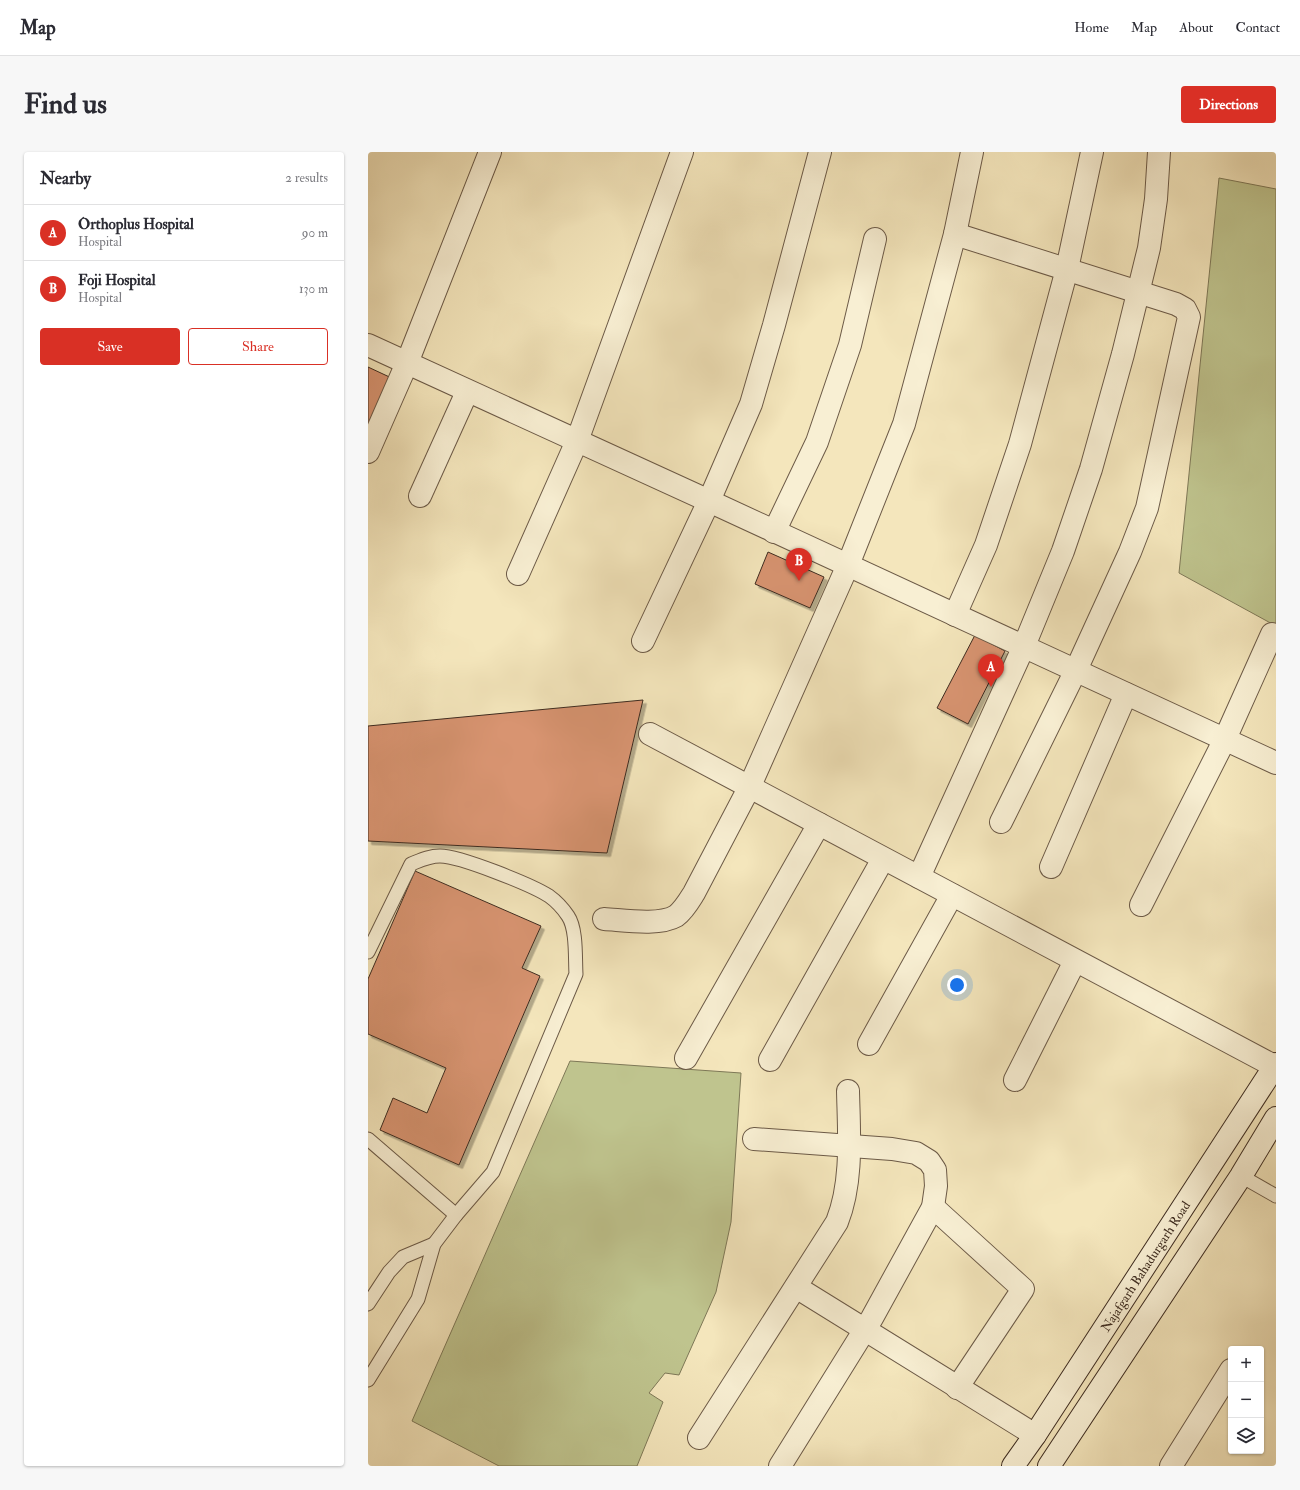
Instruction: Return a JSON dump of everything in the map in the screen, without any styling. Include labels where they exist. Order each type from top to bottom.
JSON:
[{"type":"street","points":[[368,452],[408,363],[490,152]]},
{"type":"street","points":[[518,574],[577,441],[682,152]]},
{"type":"street","points":[[643,641],[709,501],[750,404],[759,379],[820,152]]},
{"type":"street","points":[[604,919],[644,921],[666,920],[676,916],[686,906],[694,893],[749,788],[848,565],[904,424],[955,234],[972,152]]},
{"type":"street","points":[[955,615],[986,545],[1020,444],[1067,269],[1092,152]]},
{"type":"street","points":[[920,877],[1024,646],[1063,551],[1091,469],[1139,292],[1149,248],[1156,199],[1159,152]]},
{"type":"street","points":[[955,234],[1176,304],[1185,309],[1189,317],[1147,508],[1130,552],[1076,670],[1001,822]]},
{"type":"street","points":[[774,532],[817,442],[850,345],[875,239]]},
{"type":"street","points":[[368,346],[709,501],[1276,763]]},
{"type":"street","points":[[420,496],[467,392]]},
{"type":"street","points":[[1141,905],[1225,739],[1272,634]]},
{"type":"street","points":[[1051,867],[1126,694]]},
{"type":"street","points":[[650,734],[749,788],[1276,1066]]},
{"type":"street","points":[[686,1058],[819,824]]},
{"type":"street","points":[[770,1060],[884,859]]},
{"type":"street","points":[[869,1044],[952,895]]},
{"type":"street","points":[[1015,1080],[1076,961]]},
{"type":"street","name":"Najafgarh Bahadurgarh Road","points":[[1013,1466],[1035,1435],[1276,1066]]},
{"type":"street","points":[[699,1438],[837,1222],[842,1209],[849,1146],[848,1091]]},
{"type":"street","points":[[1049,1466],[1241,1176],[1276,1118]]},
{"type":"street","points":[[754,1139],[892,1149],[916,1153],[929,1161],[935,1170],[936,1186],[933,1207],[865,1329],[780,1466]]},
{"type":"street","points":[[933,1207],[1023,1289],[957,1388]]},
{"type":"street","points":[[796,1286],[957,1388],[1035,1435]]},
{"type":"street","points":[[1171,1466],[1228,1375]]},
{"type":"lane","points":[[368,952],[411,864],[427,857],[441,856],[460,860],[529,886],[550,897],[569,917],[574,940],[576,974],[492,1172],[456,1214],[434,1244],[418,1298],[368,1380]]},
{"type":"lane","points":[[368,1139],[456,1214]]},
{"type":"lane","points":[[1241,1176],[1276,1196]]},
{"type":"lane","points":[[368,1304],[389,1272],[402,1257],[434,1244]]},
{"type":"green space","points":[[1219,178],[1276,189],[1276,626],[1179,573]]},
{"type":"green space","points":[[570,1061],[741,1073],[731,1222],[716,1292],[679,1375],[665,1373],[649,1393],[663,1402],[637,1466],[499,1466],[412,1421]]},
{"type":"building","points":[[368,367],[398,381],[368,446]]},
{"type":"building","points":[[768,552],[824,577],[810,608],[755,584]]},
{"type":"building","points":[[975,635],[1005,651],[968,724],[937,708]]},
{"type":"building","points":[[643,700],[607,853],[368,841],[368,726]]},
{"type":"building","points":[[415,871],[541,926],[522,968],[540,976],[459,1165],[380,1130],[393,1098],[427,1113],[446,1068],[368,1034],[368,979]]},
{"type":"place","name":"Foji Hospital","points":[[799,581]]},
{"type":"place","name":"Orthoplus Hospital","points":[[991,687]]}]
